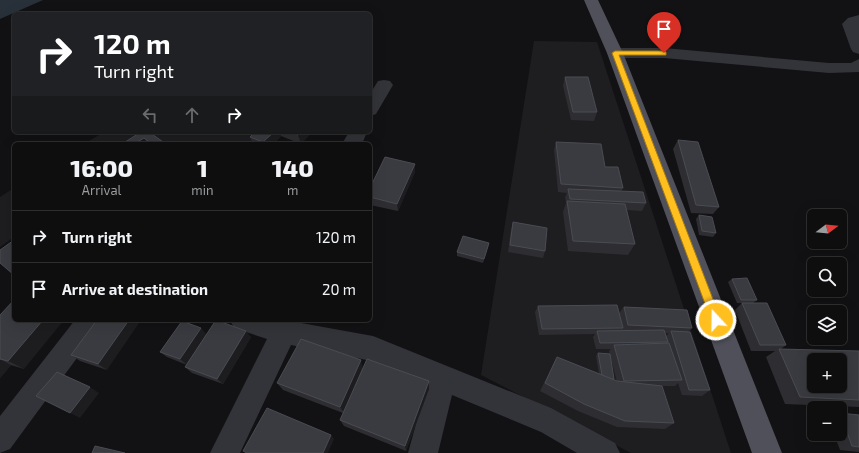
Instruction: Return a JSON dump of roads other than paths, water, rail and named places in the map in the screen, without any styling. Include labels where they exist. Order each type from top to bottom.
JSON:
[{"type":"main road","points":[[591,0],[615,53],[767,453]]},
{"type":"street","points":[[859,20],[853,21],[850,24],[859,49]]},
{"type":"street","points":[[615,53],[664,53],[829,68],[855,68],[859,64]]},
{"type":"street","points":[[372,106],[384,85]]},
{"type":"street","points":[[0,439],[88,322]]},
{"type":"street","points":[[258,322],[288,326],[373,349],[442,379],[551,422],[605,453]]},
{"type":"street","points":[[225,453],[288,326]]},
{"type":"street","points":[[424,453],[442,379]]}]
